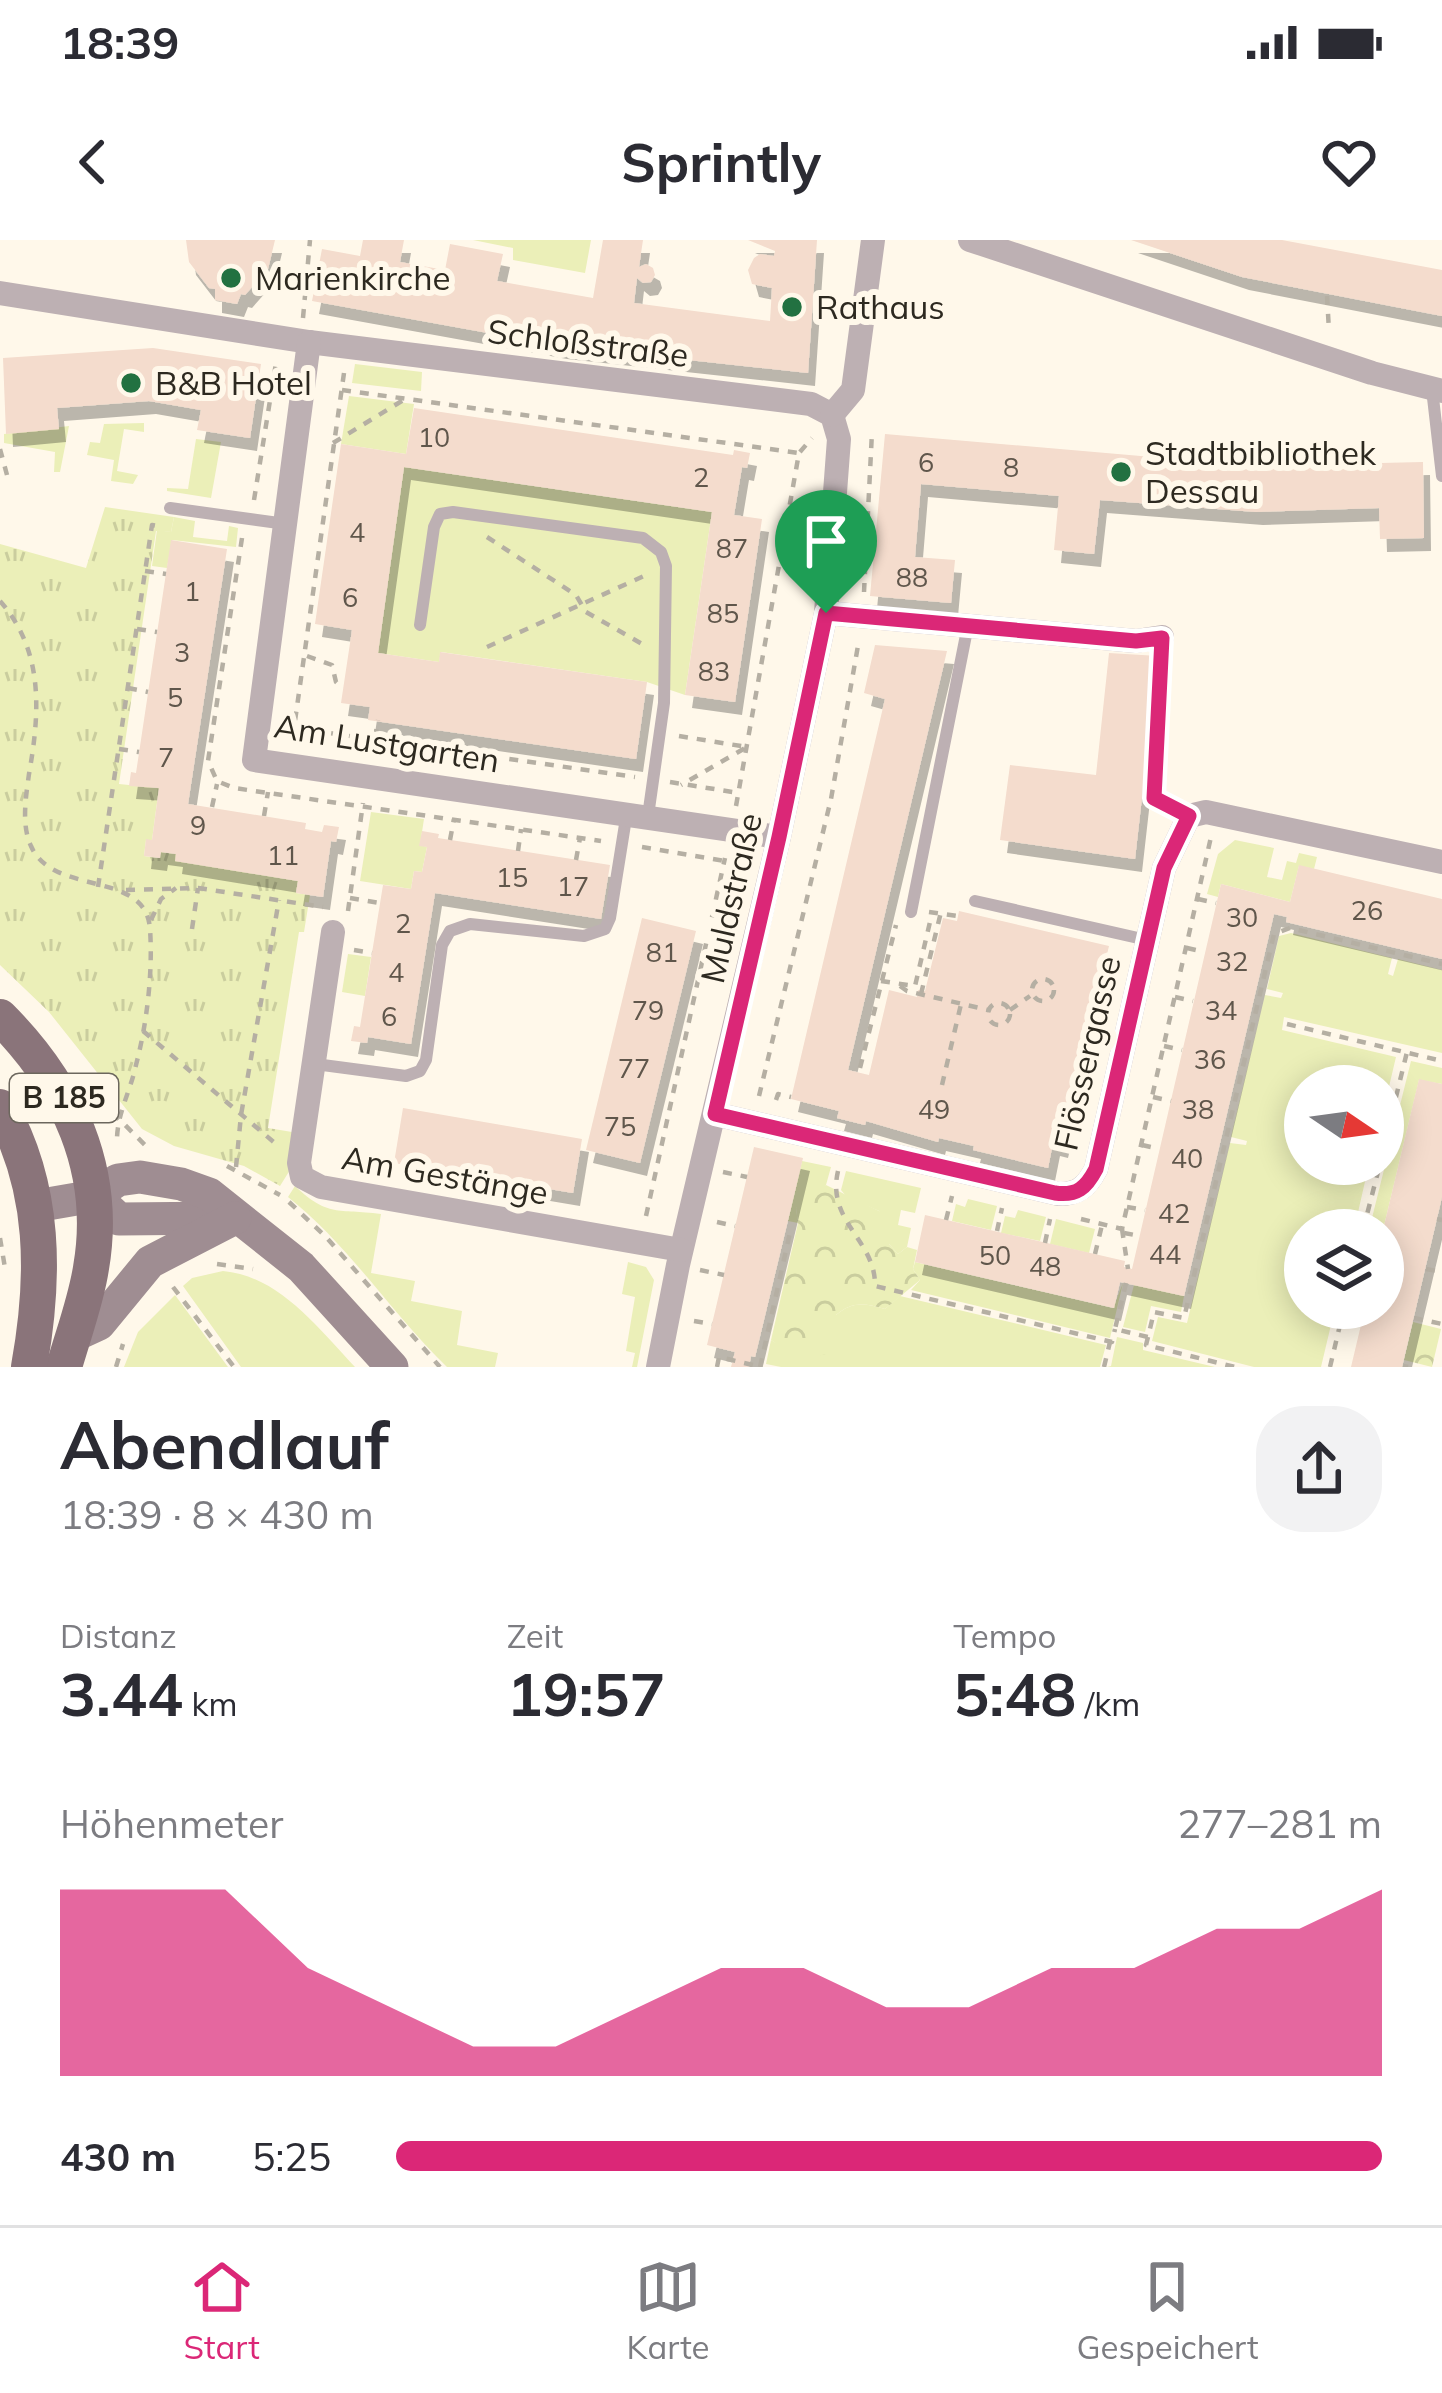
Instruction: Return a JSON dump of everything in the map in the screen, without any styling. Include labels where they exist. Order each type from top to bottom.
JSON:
[{"type":"main road","name":"B 185","points":[[0,1017],[66,1100],[88,1155],[94,1196],[90,1274],[68,1352]]},
{"type":"main road","name":"B 185","points":[[0,1107],[19,1142],[35,1206],[39,1297],[28,1367]]},
{"type":"main road","points":[[35,1206],[94,1196],[118,1180],[156,1179],[209,1194],[301,1267],[392,1367]]},
{"type":"main road","points":[[68,1352],[100,1324],[150,1262],[235,1218]]},
{"type":"street","points":[[835,427],[854,390],[873,240]]},
{"type":"street","points":[[970,240],[1372,373],[1437,390]]},
{"type":"street","name":"Schloßstraße","points":[[0,293],[309,342],[812,404],[835,427]]},
{"type":"street","name":"Am Lustgarten","points":[[309,342],[254,760],[779,837]]},
{"type":"street","name":"Muldstraße","points":[[658,1367],[826,613],[835,427]]},
{"type":"street","points":[[826,613],[1136,641],[1162,638]]},
{"type":"street","points":[[1189,816],[1206,812],[1442,862]]},
{"type":"street","name":"Flössergasse","points":[[715,1114],[1074,1194],[1088,1185],[1096,1169],[1164,868],[1189,816]]},
{"type":"street","name":"Am Gestänge","points":[[332,932],[299,1163],[302,1177],[320,1187],[681,1250]]},
{"type":"lane","points":[[1437,390],[1442,476]]},
{"type":"lane","points":[[170,508],[286,524]]},
{"type":"lane","points":[[314,1064],[406,1076],[420,1071],[426,1060],[442,945],[450,931],[470,924],[598,934],[610,918],[622,844],[654,779],[662,734],[665,566],[662,552],[643,538],[440,514],[420,625]]},
{"type":"lane","points":[[911,912],[968,624]]},
{"type":"lane","points":[[975,901],[1147,940]]},
{"type":"path","points":[[310,240],[302,315],[309,342],[346,364],[294,728],[739,793]]},
{"type":"path","points":[[1327,296],[1329,331]]},
{"type":"path","points":[[343,389],[800,453]]},
{"type":"path","points":[[333,443],[405,398]]},
{"type":"path","points":[[741,1120],[763,1091],[831,799],[862,615],[872,433]]},
{"type":"path","points":[[0,449],[7,475]]},
{"type":"path","points":[[98,886],[152,525],[167,527],[170,508]]},
{"type":"path","points":[[453,512],[576,595],[586,612],[664,656]]},
{"type":"path","points":[[487,647],[665,566]]},
{"type":"path","points":[[145,571],[166,574]]},
{"type":"path","points":[[222,578],[236,579]]},
{"type":"path","points":[[0,601],[24,636],[37,686],[26,806],[31,846],[40,860],[98,886],[120,890],[198,888],[348,910]]},
{"type":"path","points":[[136,628],[158,632]]},
{"type":"path","points":[[1162,638],[1154,798],[1189,816]]},
{"type":"path","points":[[213,640],[226,642]]},
{"type":"path","points":[[305,656],[332,665],[336,682],[344,689]]},
{"type":"path","points":[[128,688],[148,692]]},
{"type":"path","points":[[203,701],[217,703]]},
{"type":"path","points":[[374,740],[378,720]]},
{"type":"path","points":[[662,734],[747,747],[681,784]]},
{"type":"path","points":[[119,749],[139,752]]},
{"type":"path","points":[[194,760],[208,761]]},
{"type":"path","points":[[212,807],[217,781]]},
{"type":"path","points":[[264,816],[268,792]]},
{"type":"path","points":[[363,806],[724,861]]},
{"type":"path","points":[[1128,1269],[1123,1231],[1127,1207],[1216,814]]},
{"type":"path","points":[[450,840],[454,819]]},
{"type":"path","points":[[518,851],[521,829]]},
{"type":"path","points":[[577,860],[580,838]]},
{"type":"path","points":[[116,1119],[130,1092],[142,1031],[150,926],[156,907],[176,888]]},
{"type":"path","points":[[192,929],[198,888]]},
{"type":"path","points":[[120,890],[142,907],[150,926]]},
{"type":"path","points":[[350,898],[380,903]]},
{"type":"path","points":[[1197,898],[1216,903]]},
{"type":"path","points":[[235,1169],[279,900]]},
{"type":"path","points":[[860,1068],[900,909],[958,916]]},
{"type":"path","points":[[900,986],[915,986],[932,910]]},
{"type":"path","points":[[921,994],[941,912]]},
{"type":"path","points":[[1235,1367],[1146,1345],[1154,1312],[1184,1318],[1274,934],[1290,928],[1442,964]]},
{"type":"path","points":[[1186,948],[1204,952]]},
{"type":"path","points":[[881,981],[961,1004],[988,1010],[1001,1003],[1010,1010]]},
{"type":"path","points":[[1010,1010],[1032,995]]},
{"type":"path","points":[[1175,997],[1193,1001]]},
{"type":"path","points":[[942,1084],[961,1004]]},
{"type":"path","points":[[988,1010],[990,1021],[999,1026],[1009,1021],[1010,1010]]},
{"type":"path","points":[[1287,1024],[1442,1060]]},
{"type":"path","points":[[142,1031],[299,1163]]},
{"type":"path","points":[[1163,1046],[1182,1050]]},
{"type":"path","points":[[1404,1065],[1407,1052]]},
{"type":"path","points":[[763,1091],[778,1094]]},
{"type":"path","points":[[1152,1097],[1171,1101]]},
{"type":"path","points":[[104,1106],[140,1144]]},
{"type":"path","points":[[844,1144],[832,1193],[875,1267],[875,1286],[1110,1342]]},
{"type":"path","points":[[1141,1145],[1160,1149]]},
{"type":"path","points":[[1059,1194],[1070,1217],[1140,1236]]},
{"type":"path","points":[[1127,1207],[1145,1210]]},
{"type":"path","points":[[1095,1254],[1102,1224]]},
{"type":"path","points":[[717,1367],[719,1357],[760,1367],[791,1228]]},
{"type":"path","points":[[204,1265],[232,1264],[259,1271]]},
{"type":"path","points":[[1426,1269],[1442,1273]]},
{"type":"path","points":[[180,1273],[168,1283],[234,1367]]},
{"type":"path","points":[[1104,1367],[1126,1283]]},
{"type":"path","points":[[1414,1318],[1442,1324]]},
{"type":"path","points":[[1114,1329],[1148,1337]]},
{"type":"path","points":[[1330,1367],[1339,1329]]},
{"type":"green space","points":[[473,240],[591,240],[585,273],[513,260],[513,248]]},
{"type":"green space","points":[[355,364],[422,372],[421,391],[352,383]]},
{"type":"green space","points":[[349,396],[414,404],[406,454],[341,444]]},
{"type":"green space","points":[[144,423],[144,432],[124,429],[117,471],[138,475],[133,484],[111,481],[114,460],[87,455],[90,442],[100,443],[104,424]]},
{"type":"green space","points":[[69,426],[60,472],[54,472],[55,452],[4,443],[4,434]]},
{"type":"green space","points":[[196,439],[221,442],[211,498],[167,491],[188,489]]},
{"type":"green space","points":[[404,467],[712,512],[685,695],[647,682],[441,652],[439,662],[378,653]]},
{"type":"green space","points":[[105,507],[174,517],[171,532],[156,531],[119,784],[159,788],[152,840],[146,840],[144,856],[176,854],[176,861],[298,881],[296,893],[310,895],[304,932],[299,932],[268,1128],[292,1132],[290,1170],[280,1186],[244,1166],[174,1146],[142,1129],[49,1012],[0,965],[0,544],[86,568]]},
{"type":"green space","points":[[174,517],[195,521],[193,537],[227,541],[229,526],[238,528],[236,547],[172,540],[167,568],[152,566],[157,530],[171,532]]},
{"type":"green space","points":[[371,812],[424,819],[420,845],[427,847],[422,872],[414,871],[411,889],[360,881]]},
{"type":"green space","points":[[1235,840],[1274,848],[1267,877],[1282,880],[1287,861],[1296,863],[1299,853],[1317,857],[1314,869],[1299,866],[1290,902],[1221,884],[1218,897],[1207,894],[1218,854]]},
{"type":"green space","points":[[1291,933],[1392,958],[1388,974],[1393,976],[1398,959],[1442,970],[1442,1053],[1284,1017],[1282,1030],[1396,1057],[1394,1065],[1284,1065],[1284,1185],[1364,1185],[1359,1209],[1284,1209],[1284,1329],[1330,1329],[1321,1367],[1254,1367],[1152,1341],[1158,1317],[1187,1323],[1230,1143],[1246,1145],[1247,1141],[1231,1137],[1265,995],[1281,998],[1283,993],[1267,989],[1279,936]]},
{"type":"green space","points":[[348,954],[371,957],[365,996],[342,992]]},
{"type":"green space","points":[[1411,1061],[1442,1068],[1442,1084],[1419,1080],[1404,1142],[1404,1089]]},
{"type":"green space","points":[[802,1161],[831,1167],[826,1185],[796,1208],[798,1223],[788,1221]]},
{"type":"green space","points":[[846,1171],[921,1188],[915,1213],[901,1210],[898,1225],[911,1228],[907,1247],[898,1254],[889,1244],[879,1211],[841,1190]]},
{"type":"green space","points":[[826,1185],[879,1211],[894,1226],[889,1244],[898,1254],[907,1247],[917,1250],[913,1269],[920,1280],[885,1309],[859,1304],[842,1310],[836,1315],[836,1337],[826,1354],[803,1356],[771,1340],[798,1223],[796,1208],[804,1193]]},
{"type":"green space","points":[[1380,1185],[1394,1185],[1388,1209],[1374,1209]]},
{"type":"green space","points":[[295,1186],[326,1207],[381,1214],[371,1273],[415,1281],[411,1301],[462,1311],[457,1345],[498,1353],[495,1367],[447,1367],[331,1236],[288,1197]]},
{"type":"green space","points":[[968,1199],[997,1206],[991,1230],[952,1221],[956,1204],[965,1207]]},
{"type":"green space","points":[[1018,1210],[1046,1217],[1040,1241],[1001,1233],[1005,1216],[1015,1218]]},
{"type":"green space","points":[[1056,1219],[1095,1229],[1089,1253],[1050,1244]]},
{"type":"green space","points":[[628,1262],[646,1267],[654,1280],[637,1367],[632,1367],[635,1353],[626,1351],[635,1297],[622,1294]]},
{"type":"green space","points":[[915,1262],[1113,1308],[1123,1283],[1110,1338],[911,1290],[920,1280],[913,1269]]},
{"type":"green space","points":[[223,1271],[280,1293],[355,1367],[241,1367],[183,1286],[192,1278]]},
{"type":"green space","points":[[1134,1285],[1184,1296],[1181,1312],[1151,1306],[1145,1332],[1123,1327]]},
{"type":"green space","points":[[175,1295],[228,1367],[124,1367],[138,1332]]},
{"type":"green space","points":[[900,1296],[1106,1345],[1100,1367],[766,1364],[771,1340],[836,1337],[836,1315],[842,1310],[859,1304],[885,1309]]},
{"type":"green space","points":[[1413,1322],[1441,1329],[1432,1367],[1404,1360]]},
{"type":"green space","points":[[1117,1337],[1143,1343],[1143,1350],[1215,1367],[1107,1367]]},
{"type":"building","name":"Marienkirche","points":[[186,240],[275,240],[268,269],[241,294],[237,304],[215,300],[215,289],[209,288],[189,262]]},
{"type":"building","points":[[363,240],[404,240],[400,262],[445,270],[450,244],[503,254],[497,281],[593,298],[603,240],[643,240],[639,267],[646,264],[655,275],[651,282],[637,278],[634,303],[770,321],[772,288],[752,284],[748,270],[754,258],[774,256],[775,251],[748,240],[817,240],[808,373],[560,346],[312,301],[322,249],[360,256]]},
{"type":"building","points":[[1131,240],[1282,240],[1442,270],[1442,316],[1242,277]]},
{"type":"building","name":"B&B Hotel","points":[[153,348],[261,364],[250,438],[197,430],[201,410],[149,401],[57,408],[59,429],[6,434],[3,358]]},
{"type":"building","points":[[414,408],[733,455],[734,450],[750,453],[747,468],[742,467],[734,515],[762,519],[735,702],[685,695],[712,512],[404,467],[378,653],[439,662],[440,652],[647,682],[636,759],[368,720],[370,707],[341,703],[352,630],[315,624],[341,444],[406,454]]},
{"type":"building","points":[[885,434],[1256,466],[1423,462],[1424,538],[1380,539],[1379,508],[1256,512],[1100,500],[1094,554],[1054,550],[1059,496],[921,484],[915,557],[955,560],[951,603],[870,596]]},
{"type":"building","points":[[171,540],[227,549],[188,804],[306,823],[305,829],[322,832],[324,825],[339,827],[336,842],[331,841],[323,897],[296,893],[298,881],[175,861],[176,854],[144,856],[146,839],[152,840],[159,788],[129,786],[131,772],[136,773]]},
{"type":"building","points":[[875,645],[947,651],[848,1070],[869,1075],[889,990],[917,997],[918,990],[925,991],[943,918],[957,921],[959,911],[1109,946],[1061,1145],[1053,1143],[1048,1168],[973,1150],[974,1146],[837,1118],[839,1111],[791,1099],[885,699],[864,693]]},
{"type":"building","points":[[1109,653],[1158,656],[1135,859],[1000,840],[1010,765],[1096,775]]},
{"type":"building","points":[[422,831],[439,834],[438,838],[610,865],[601,919],[435,893],[411,1044],[368,1037],[367,1043],[351,1041],[354,1026],[360,1027],[383,885],[411,889],[414,871],[422,872],[427,847],[419,846]]},
{"type":"building","points":[[1299,865],[1442,899],[1442,959],[1286,922],[1287,917],[1274,914],[1184,1296],[1120,1282],[1114,1308],[915,1262],[925,1215],[1125,1261],[1124,1267],[1132,1269],[1221,884],[1290,902]]},
{"type":"building","points":[[642,918],[696,931],[640,1163],[586,1150]]},
{"type":"building","points":[[1419,1079],[1442,1084],[1442,1197],[1402,1367],[1351,1367],[1360,1329],[1404,1329],[1404,1209],[1388,1209],[1394,1185],[1404,1185],[1404,1142]]},
{"type":"building","points":[[403,1108],[582,1139],[573,1193],[394,1163]]},
{"type":"building","points":[[754,1147],[803,1158],[755,1357],[751,1356],[749,1367],[731,1367],[735,1352],[707,1345]]},
{"type":"place","name":"Marienkirche","points":[[231,278]]},
{"type":"place","name":"Rathaus","points":[[792,307]]},
{"type":"place","name":"B&B Hotel","points":[[131,383]]},
{"type":"place","name":"Stadtbibliothek Dessau","points":[[1121,472]]},
{"type":"route","points":[[826,613],[1136,641],[1162,638],[1154,798],[1189,816],[1164,868],[1096,1169],[1088,1185],[1074,1194],[715,1114],[826,613]]}]
